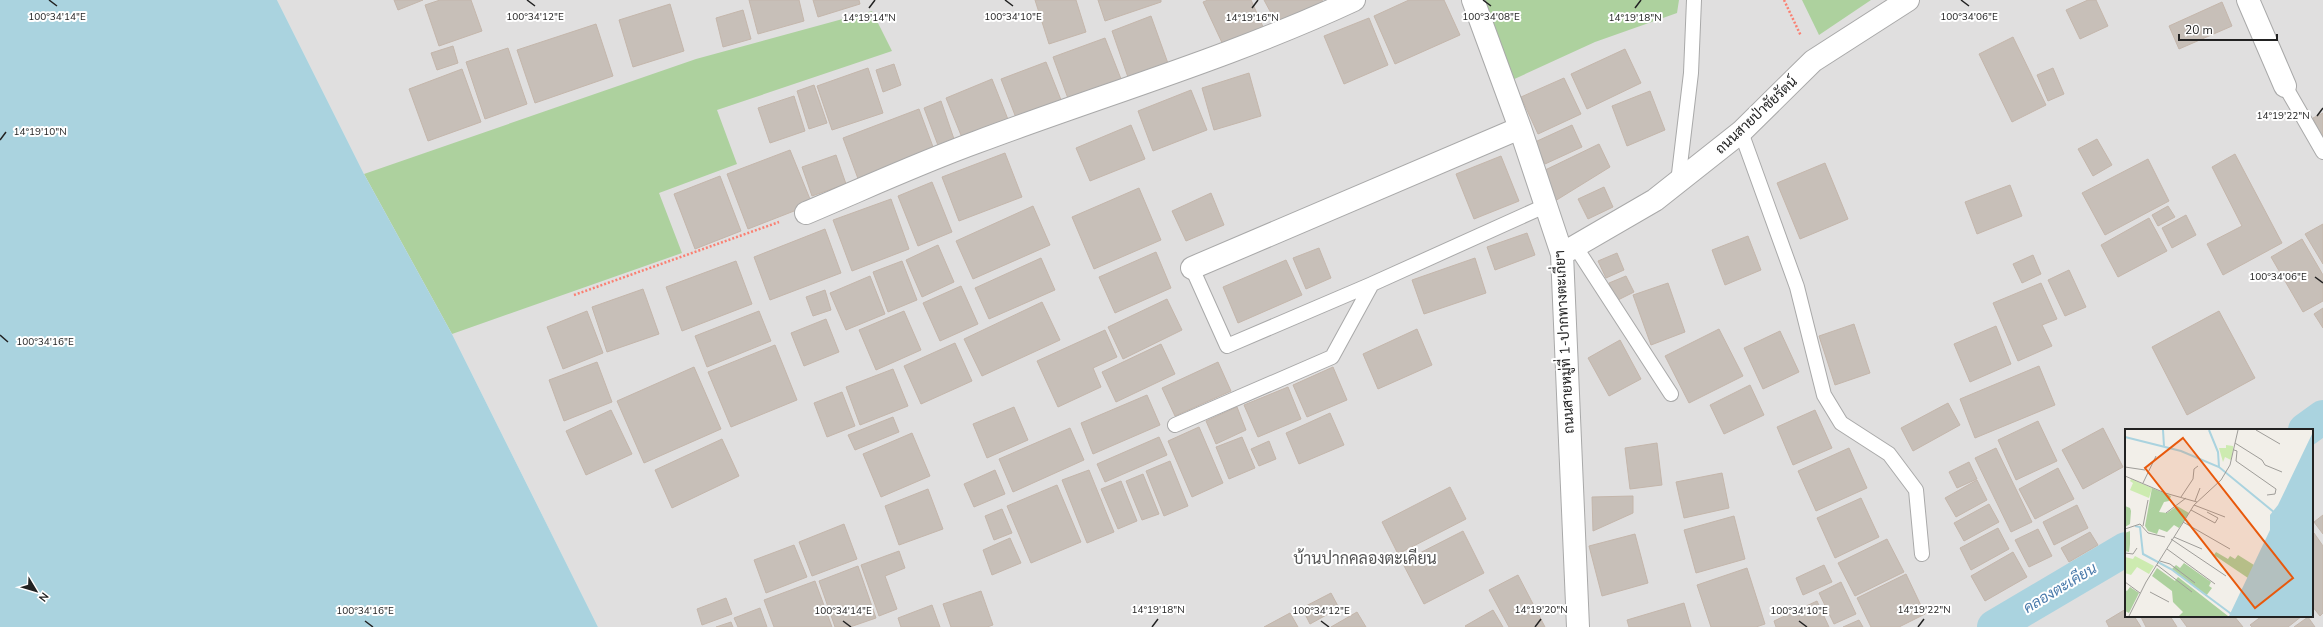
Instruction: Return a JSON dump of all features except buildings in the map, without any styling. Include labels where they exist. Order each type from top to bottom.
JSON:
[{"type":"street","points":[[806,213],[976,142],[1277,33],[1314,19],[1354,0]]},
{"type":"street","name":"ถนนสายหมู่ที่ 1-ปากทางตะเกี่ยฯ","points":[[1473,0],[1547,205],[1569,250],[1578,627]]},
{"type":"street","name":"ถนนสายป่าชัยรัตน์","points":[[1569,250],[1655,200],[1741,132],[1813,61],[1908,0]]},
{"type":"street","points":[[2248,0],[2285,86]]},
{"type":"street","points":[[1192,268],[1520,128]]},
{"type":"lane","points":[[1678,182],[1691,73],[1694,0]]},
{"type":"lane","points":[[2285,86],[2323,152]]},
{"type":"lane","points":[[1741,132],[1797,287],[1824,395],[1841,423],[1889,454],[1916,490],[1922,554]]},
{"type":"lane","points":[[1192,268],[1227,346],[1372,284],[1547,205]]},
{"type":"lane","points":[[1569,250],[1671,394]]},
{"type":"lane","points":[[1175,425],[1332,357],[1372,284]]},
{"type":"path","points":[[1784,0],[1813,61]]},
{"type":"path","points":[[574,295],[806,213]]},
{"type":"shaded area","points":[[277,0],[2323,0],[2323,627],[598,627],[452,334],[364,174]]},
{"type":"green space","points":[[1481,0],[1679,0],[1677,13],[1595,42],[1510,81]]},
{"type":"green space","points":[[1802,0],[1871,0],[1819,35]]},
{"type":"green space","points":[[872,11],[892,51],[717,110],[737,164],[659,193],[682,253],[452,334],[364,174],[696,59]]},
{"type":"water","points":[[0,0],[277,0],[364,174],[452,334],[598,627],[0,627]]},
{"type":"waterway","name":"คลองตะเคียน","points":[[2306,429],[2323,417]]},
{"type":"waterway","name":"คลองตะเคียน","points":[[1994,627],[2125,550]]},
{"type":"district","name":"บ้านปากคลองตะเคียน","points":[[1365,558]]}]
